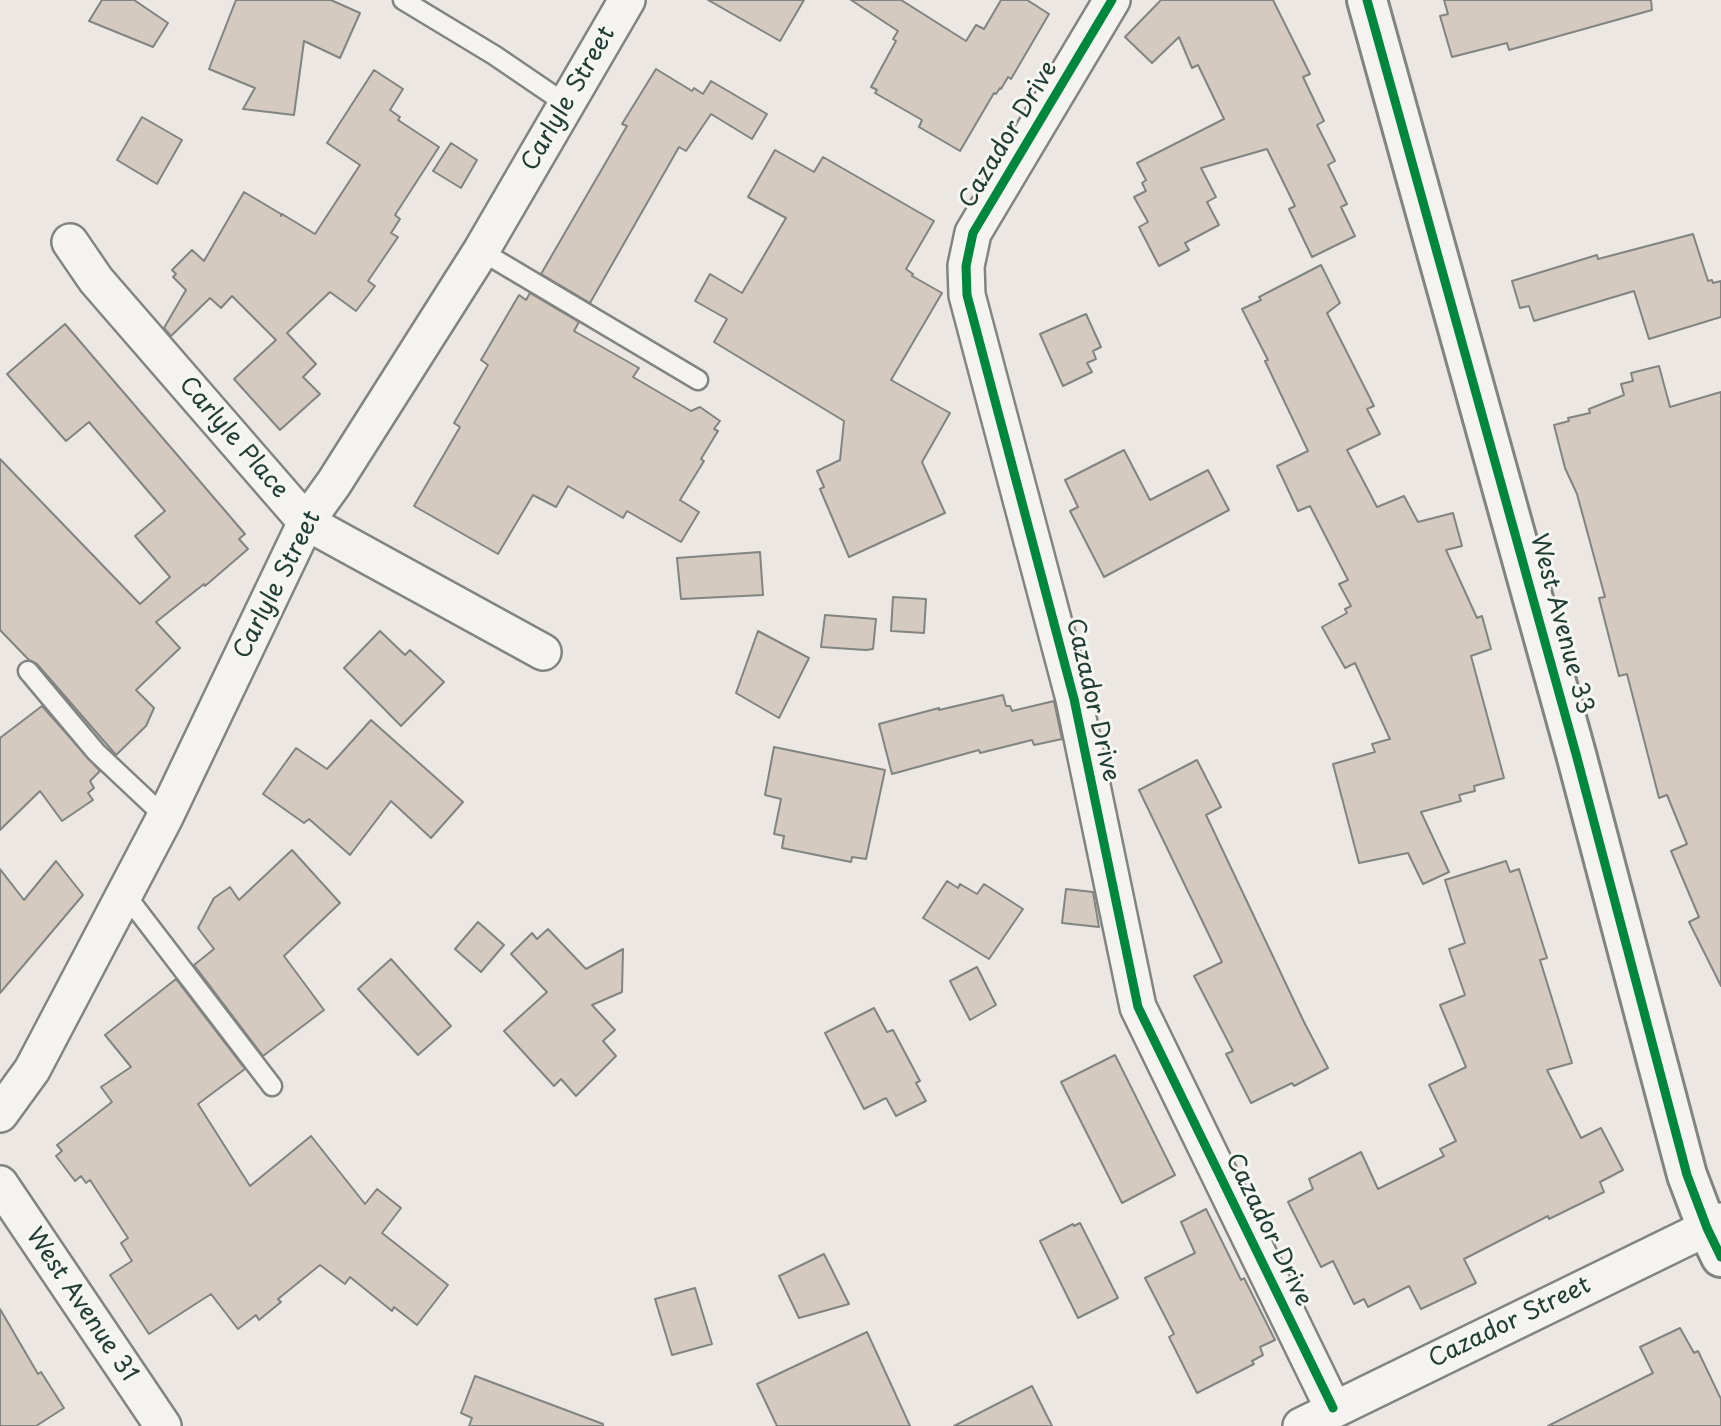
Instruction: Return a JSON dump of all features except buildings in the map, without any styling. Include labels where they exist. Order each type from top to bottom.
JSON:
[{"type":"street","name":"Carlyle Street","points":[[0,1114],[32,1070],[125,894],[306,522],[334,484],[481,251],[627,0]]},
{"type":"street","name":"Cazador Drive","points":[[1112,0],[973,233],[967,266],[967,295],[1074,699],[1138,1007],[1333,1408]]},
{"type":"street","name":"West Avenue 33","points":[[1367,0],[1576,754],[1687,1175],[1716,1235]]},
{"type":"street","name":"Carlyle Place","points":[[70,242],[96,280],[306,522],[543,652]]},
{"type":"street","name":"West Avenue 31","points":[[0,1184],[163,1426]]},
{"type":"street","name":"Cazador Street","points":[[1301,1426],[1333,1408],[1716,1235]]},
{"type":"lane","points":[[403,0],[494,55],[566,104]]},
{"type":"lane","points":[[481,251],[698,380]]},
{"type":"lane","points":[[28,671],[96,752],[164,817]]},
{"type":"lane","points":[[125,894],[272,1086]]},
{"type":"cycle path","points":[[1112,0],[973,233],[966,266],[967,295],[1074,699],[1138,1007],[1333,1408]]},
{"type":"cycle path","points":[[1367,0],[1576,754],[1687,1175],[1721,1257]]}]
